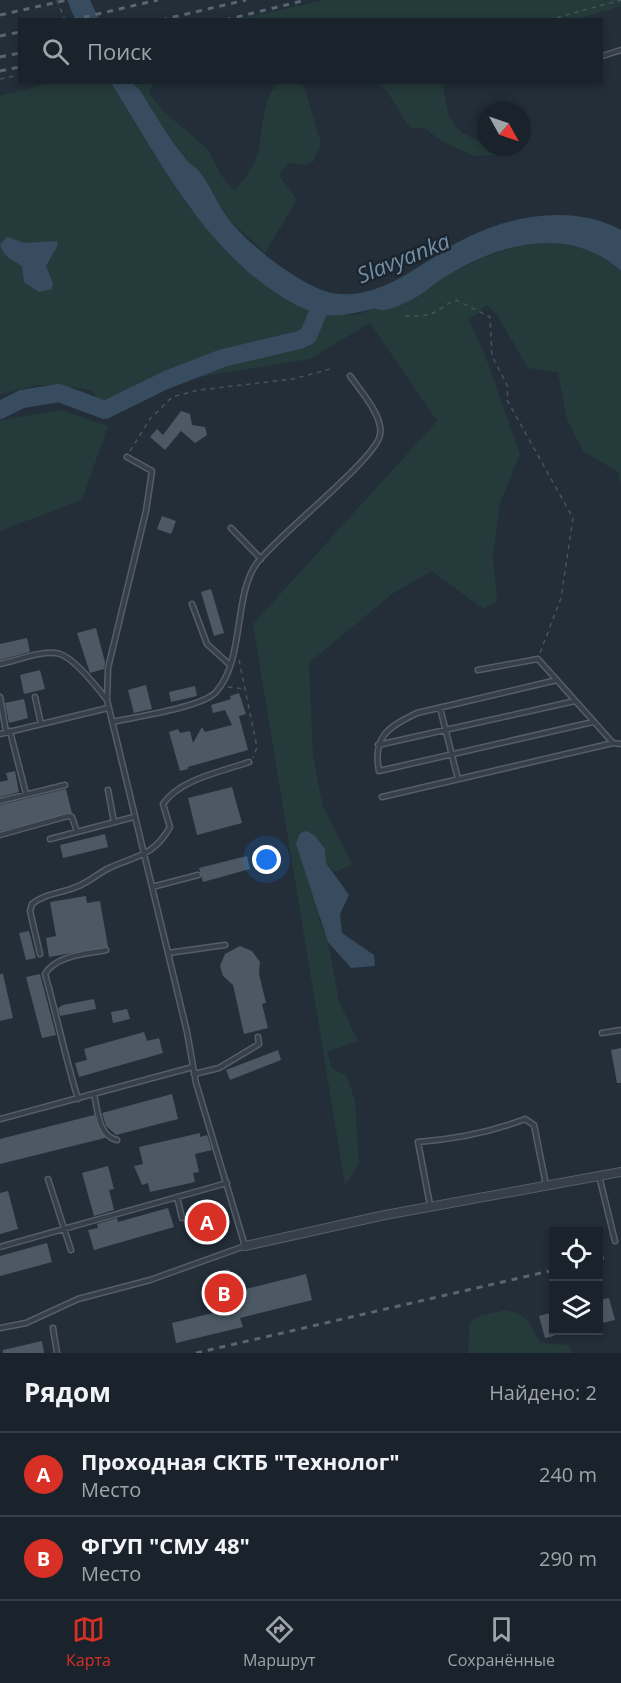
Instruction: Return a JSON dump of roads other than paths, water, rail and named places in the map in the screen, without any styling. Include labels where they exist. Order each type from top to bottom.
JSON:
[{"type":"street","points":[[245,1246],[431,1206],[621,1172]]},
{"type":"lane","points":[[603,56],[621,50]]},
{"type":"lane","points":[[112,722],[197,702],[215,693],[221,685],[234,652],[250,576],[261,559],[362,462],[380,438],[380,425],[350,376]]},
{"type":"lane","points":[[0,1328],[26,1323],[78,1299],[150,1280],[245,1246],[194,1074],[168,953],[106,700],[108,668],[146,511],[152,471],[127,457]]},
{"type":"lane","points":[[231,528],[261,559]]},
{"type":"lane","points":[[192,604],[207,644],[229,664]]},
{"type":"lane","points":[[0,664],[50,653],[59,654],[74,664],[106,700]]},
{"type":"lane","points":[[478,670],[538,659],[612,743]]},
{"type":"lane","points":[[557,680],[417,713],[396,723],[385,732],[378,745],[376,758],[379,771],[593,722]]},
{"type":"lane","points":[[0,697],[26,794]]},
{"type":"lane","points":[[34,697],[41,724]]},
{"type":"lane","points":[[378,745],[576,701]]},
{"type":"lane","points":[[0,734],[108,708]]},
{"type":"lane","points":[[440,708],[458,779]]},
{"type":"lane","points":[[382,797],[612,743],[621,744]]},
{"type":"lane","points":[[40,954],[30,911],[32,904],[47,894],[77,887],[109,868],[144,856],[165,836],[170,827],[163,804],[168,796],[200,779],[249,762]]},
{"type":"lane","points":[[0,801],[65,785]]},
{"type":"lane","points":[[108,790],[114,822]]},
{"type":"lane","points":[[0,834],[68,816],[72,817],[77,832]]},
{"type":"lane","points":[[50,839],[134,817]]},
{"type":"lane","points":[[152,887],[198,875]]},
{"type":"lane","points":[[168,953],[225,945]]},
{"type":"lane","points":[[78,1099],[61,1046],[62,1034],[45,974],[50,966],[60,960],[106,950]]},
{"type":"lane","points":[[602,1033],[621,1030]]},
{"type":"lane","points":[[194,1074],[233,1061],[260,1044],[258,1037]]},
{"type":"lane","points":[[0,1119],[193,1067]]},
{"type":"lane","points":[[94,1094],[104,1133],[108,1138],[117,1140]]},
{"type":"lane","points":[[431,1206],[418,1142],[450,1140],[492,1132],[525,1119],[534,1125],[546,1185]]},
{"type":"lane","points":[[599,1175],[615,1241]]},
{"type":"lane","points":[[48,1179],[71,1250]]},
{"type":"lane","points":[[0,1247],[227,1183]]},
{"type":"lane","points":[[177,1197],[182,1218]]},
{"type":"lane","points":[[53,1328],[57,1353]]},
{"type":"water","points":[[67,0],[90,0],[99,18],[75,18]]},
{"type":"water","points":[[112,84],[133,84],[140,90],[161,125],[186,160],[202,175],[223,211],[236,227],[260,251],[290,273],[319,289],[348,294],[379,288],[408,274],[467,237],[488,228],[510,221],[556,215],[578,216],[600,221],[621,230],[621,271],[601,256],[580,247],[557,243],[534,244],[488,255],[441,279],[415,298],[390,309],[326,315],[298,306],[266,286],[238,263],[190,208]]},
{"type":"water","points":[[7,237],[25,243],[57,241],[58,245],[46,266],[53,283],[52,289],[39,292],[24,282],[22,266],[9,258],[1,248],[0,244]]},
{"type":"water","points":[[307,831],[315,836],[325,849],[326,863],[349,895],[340,914],[342,933],[374,955],[375,966],[351,968],[328,942],[296,844],[300,833]]},
{"type":"waterway","points":[[0,410],[22,399],[59,393],[105,410],[166,380],[223,358],[308,336],[322,303]]},
{"type":"railway","points":[[0,15],[67,0]]},
{"type":"railway","points":[[81,18],[158,0]]},
{"type":"railway","points":[[170,18],[246,0]]},
{"type":"railway","points":[[233,18],[306,0]]},
{"type":"railway","points":[[0,36],[18,32]]},
{"type":"railway","points":[[0,57],[18,53]]},
{"type":"railway","points":[[0,71],[18,67]]},
{"type":"railway","points":[[603,1258],[608,1257]]},
{"type":"railway","points":[[196,1353],[549,1271]]},
{"type":"place","name":"Проходная СКТБ \"Технолог\"","points":[[207,1222]]},
{"type":"place","name":"ФГУП \"СМУ 48\"","points":[[224,1293]]},
{"type":"water label","name":"Slavyanka","points":[[403,257]]}]
